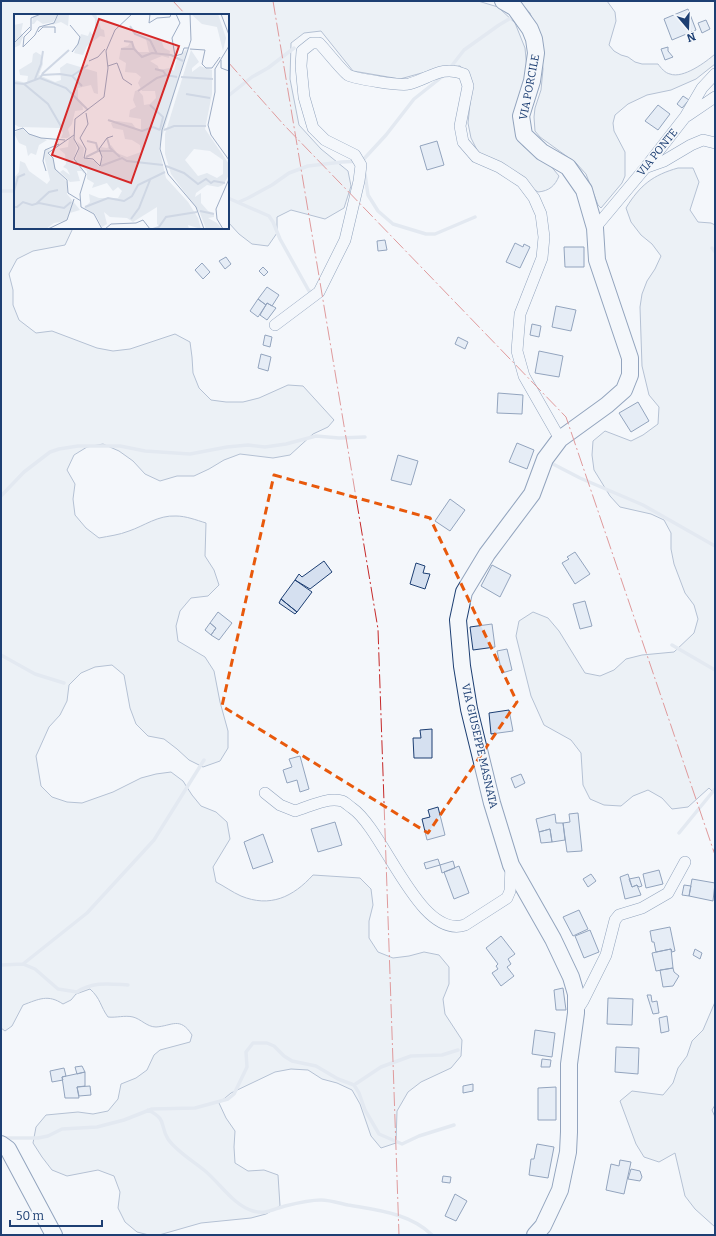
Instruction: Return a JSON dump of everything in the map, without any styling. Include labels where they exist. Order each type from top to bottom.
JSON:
[{"type":"street","name":"VIA PORCILE","points":[[503,1],[515,8],[530,29],[534,39],[536,53],[532,81],[521,116],[524,135],[542,152],[568,167],[584,190],[595,228]]},
{"type":"street","points":[[275,325],[319,292],[345,240],[359,181],[360,165],[355,155],[325,140],[313,128],[304,98],[301,66],[302,51],[312,43],[319,43],[347,75],[376,82],[407,84],[447,70],[464,74],[468,86],[460,126],[463,142],[476,157],[499,167],[522,182],[534,198],[542,214],[544,237],[542,258],[520,314],[517,351],[524,376],[560,438]]},
{"type":"street","name":"VIA PONTE","points":[[595,228],[685,117],[702,88],[715,74]]},
{"type":"street","points":[[685,117],[715,97]]},
{"type":"street","points":[[646,167],[664,161],[691,145],[703,140],[715,143]]},
{"type":"street","name":"VIA GIUSEPPE MASNATA","points":[[536,1235],[543,1226],[560,1190],[568,1152],[568,1064],[576,1013],[576,994],[571,977],[553,939],[511,865],[492,803],[469,709],[462,666],[458,620],[464,592],[487,554],[532,494],[545,459],[560,438],[607,405],[624,390],[630,375],[630,358],[597,260],[595,228]]},
{"type":"street","points":[[265,793],[280,805],[295,811],[324,801],[342,801],[358,812],[377,836],[410,893],[432,916],[448,926],[457,928],[465,925],[507,898],[510,891],[511,865]]},
{"type":"street","points":[[576,1013],[606,955],[615,920],[619,915],[642,908],[668,893],[684,862]]},
{"type":"street","points":[[1,1144],[8,1149],[54,1235]]},
{"type":"highlighted area","points":[[274,475],[430,518],[517,702],[428,833],[222,706]]},
{"type":"shaded area","points":[[1,1],[478,1],[498,7],[515,23],[525,48],[527,69],[516,130],[523,146],[550,165],[559,176],[556,183],[545,190],[538,192],[478,152],[471,138],[468,123],[472,84],[467,72],[460,66],[447,66],[400,79],[353,71],[321,31],[304,33],[291,43],[290,79],[299,125],[321,149],[348,171],[351,186],[344,208],[325,219],[291,210],[277,217],[277,233],[268,246],[252,244],[239,234],[229,223],[229,14],[14,14],[14,229],[73,229],[65,245],[33,251],[17,259],[9,274],[13,290],[13,305],[19,320],[36,333],[52,331],[97,348],[113,351],[130,349],[175,334],[190,342],[193,373],[199,388],[211,400],[243,402],[259,398],[288,385],[303,386],[334,420],[328,427],[313,434],[290,455],[273,458],[240,454],[224,460],[194,476],[177,476],[160,481],[145,474],[133,461],[119,451],[103,444],[87,447],[74,455],[67,470],[75,484],[73,499],[75,515],[86,528],[99,538],[135,529],[157,519],[169,516],[191,518],[206,523],[205,556],[214,570],[219,585],[208,596],[191,598],[180,611],[176,626],[178,641],[205,657],[214,671],[220,702],[228,731],[228,748],[220,761],[203,767],[189,760],[164,739],[148,736],[136,724],[130,708],[124,675],[112,665],[95,667],[81,673],[69,685],[67,701],[60,715],[49,727],[36,756],[41,786],[52,797],[67,802],[82,803],[113,792],[141,778],[171,772],[183,781],[201,806],[216,812],[227,822],[230,839],[213,867],[216,882],[241,896],[262,901],[280,898],[297,889],[313,875],[360,878],[371,889],[373,905],[369,921],[369,938],[378,952],[393,958],[424,952],[439,955],[449,967],[449,984],[443,999],[445,1014],[462,1040],[461,1056],[451,1068],[421,1082],[408,1092],[397,1111],[396,1143],[381,1148],[371,1136],[360,1104],[352,1090],[337,1083],[322,1079],[308,1070],[291,1069],[275,1072],[231,1093],[219,1103],[226,1118],[235,1131],[235,1163],[248,1171],[264,1170],[278,1175],[280,1206],[266,1214],[251,1218],[201,1223],[159,1235],[149,1235],[137,1232],[125,1222],[118,1208],[120,1192],[114,1176],[98,1170],[67,1176],[52,1170],[33,1143],[36,1127],[46,1115],[78,1112],[93,1114],[108,1111],[118,1099],[121,1084],[136,1078],[147,1070],[154,1055],[160,1050],[190,1042],[192,1035],[188,1029],[180,1024],[153,1027],[139,1019],[127,1016],[108,1017],[96,996],[90,989],[76,994],[71,1000],[63,1004],[53,999],[43,998],[23,1005],[12,1026],[5,1031],[1,1028]]},
{"type":"shaded area","points":[[519,1],[607,1],[615,12],[616,21],[609,45],[614,51],[635,62],[642,64],[658,64],[662,69],[670,74],[675,75],[688,72],[715,54],[715,64],[696,79],[671,90],[647,95],[628,104],[615,115],[613,123],[614,131],[625,152],[625,176],[622,183],[601,208],[598,205],[586,174],[576,163],[540,137],[535,131],[535,108],[541,90],[543,69],[540,41],[530,13]]},
{"type":"shaded area","points":[[678,168],[693,168],[699,182],[690,210],[698,222],[711,223],[715,225],[715,794],[709,788],[688,807],[672,809],[662,798],[648,790],[633,796],[621,806],[604,805],[590,799],[583,785],[581,753],[571,740],[544,725],[531,696],[516,636],[519,621],[533,612],[548,618],[559,631],[585,673],[600,676],[614,670],[626,659],[642,655],[674,652],[694,633],[698,619],[694,605],[685,593],[674,564],[671,549],[671,533],[664,520],[651,514],[620,507],[610,496],[594,470],[592,455],[593,441],[605,431],[631,441],[643,435],[658,424],[659,407],[649,395],[642,366],[640,307],[642,294],[647,281],[661,256],[631,222],[626,208],[642,187],[648,182],[661,174]]},
{"type":"shaded area","points":[[715,1002],[715,1105],[712,1110],[715,1117],[715,1227],[695,1209],[685,1196],[675,1153],[659,1162],[644,1157],[636,1144],[620,1101],[632,1091],[663,1095],[673,1083],[678,1068],[687,1056],[692,1041],[703,1030]]},
{"type":"building","points":[[688,9],[696,30],[672,40],[664,19]]},
{"type":"building","points":[[706,20],[710,29],[702,33],[698,23]]},
{"type":"building","points":[[668,47],[668,51],[673,57],[665,60],[661,49]]},
{"type":"building","points":[[683,96],[689,100],[682,108],[677,104]]},
{"type":"building","points":[[658,105],[670,114],[658,130],[645,121]]},
{"type":"building","points":[[437,141],[444,165],[427,170],[420,146]]},
{"type":"building","points":[[385,240],[387,250],[378,251],[377,241]]},
{"type":"building","points":[[515,243],[523,247],[524,244],[530,247],[520,268],[506,262]]},
{"type":"building","points":[[564,247],[584,247],[584,267],[565,267]]},
{"type":"building","points":[[226,257],[231,264],[225,269],[219,261]]},
{"type":"building","points":[[202,263],[210,272],[203,279],[195,270]]},
{"type":"building","points":[[263,267],[268,272],[264,276],[259,271]]},
{"type":"building","points":[[267,287],[279,295],[272,306],[267,303],[266,305],[258,299]]},
{"type":"building","points":[[258,299],[266,305],[258,317],[250,311]]},
{"type":"building","points":[[267,303],[276,308],[267,320],[260,315]]},
{"type":"building","points":[[556,306],[576,310],[571,331],[552,327]]},
{"type":"building","points":[[532,324],[541,326],[539,337],[530,335]]},
{"type":"building","points":[[265,335],[272,337],[270,347],[263,345]]},
{"type":"building","points":[[458,337],[468,342],[465,349],[455,344]]},
{"type":"building","points":[[539,351],[563,356],[559,377],[535,373]]},
{"type":"building","points":[[261,354],[271,357],[268,371],[258,368]]},
{"type":"building","points":[[498,393],[523,395],[522,414],[497,413]]},
{"type":"building","points":[[638,402],[649,421],[631,432],[619,413]]},
{"type":"building","points":[[517,443],[534,450],[527,469],[509,462]]},
{"type":"building","points":[[398,455],[418,461],[411,485],[391,480]]},
{"type":"building","points":[[450,499],[465,510],[450,531],[435,521]]},
{"type":"building","points":[[575,552],[590,574],[575,584],[562,563],[569,559],[567,557]]},
{"type":"building","points":[[324,561],[332,572],[310,589],[295,580],[299,574],[302,577]]},
{"type":"building","points":[[416,563],[425,566],[423,573],[430,574],[425,589],[410,584]]},
{"type":"building","points":[[492,565],[511,575],[500,597],[481,586]]},
{"type":"building","points":[[295,580],[312,592],[297,612],[281,599]]},
{"type":"building","points":[[281,599],[297,612],[295,614],[279,603]]},
{"type":"building","points":[[585,601],[592,626],[580,629],[573,604]]},
{"type":"building","points":[[218,612],[232,623],[219,640],[211,635],[216,628],[210,623]]},
{"type":"building","points":[[210,623],[216,628],[211,635],[205,630]]},
{"type":"building","points":[[492,624],[495,647],[473,650],[470,627]]},
{"type":"building","points":[[507,649],[512,670],[502,673],[497,651]]},
{"type":"building","points":[[509,710],[513,731],[491,734],[489,713]]},
{"type":"building","points":[[432,729],[432,758],[414,758],[413,738],[421,738],[420,730]]},
{"type":"building","points":[[300,756],[309,789],[300,792],[297,780],[287,783],[283,770],[292,767],[289,759]]},
{"type":"building","points":[[521,774],[525,783],[515,788],[511,778]]},
{"type":"building","points":[[438,807],[445,835],[427,840],[422,819],[430,817],[428,810]]},
{"type":"building","points":[[578,813],[582,851],[567,852],[563,823],[570,822],[569,814]]},
{"type":"building","points":[[555,814],[556,823],[563,823],[565,840],[552,842],[550,829],[539,832],[536,819]]},
{"type":"building","points":[[335,822],[342,845],[318,852],[311,829]]},
{"type":"building","points":[[550,829],[552,842],[541,843],[539,832]]},
{"type":"building","points":[[263,834],[273,862],[253,869],[244,842]]},
{"type":"building","points":[[438,859],[440,865],[426,869],[424,863]]},
{"type":"building","points":[[453,861],[455,868],[442,873],[440,865]]},
{"type":"building","points":[[459,866],[469,893],[454,899],[444,872]]},
{"type":"building","points":[[659,870],[663,884],[646,888],[643,874]]},
{"type":"building","points":[[591,874],[596,881],[588,887],[583,879]]},
{"type":"building","points":[[628,874],[632,887],[637,885],[641,895],[625,899],[620,877]]},
{"type":"building","points":[[639,877],[642,886],[639,887],[637,885],[632,887],[629,879]]},
{"type":"building","points":[[692,879],[715,883],[713,901],[689,896]]},
{"type":"building","points":[[684,885],[691,886],[689,896],[682,895]]},
{"type":"building","points":[[579,910],[588,929],[573,936],[563,917]]},
{"type":"building","points":[[670,927],[675,951],[672,952],[671,949],[656,952],[650,931]]},
{"type":"building","points":[[590,930],[599,952],[584,958],[575,936]]},
{"type":"building","points":[[501,936],[515,954],[508,959],[511,964],[507,967],[514,976],[501,986],[492,973],[498,969],[496,966],[498,964],[486,948]]},
{"type":"building","points":[[671,949],[673,968],[656,971],[652,953]]},
{"type":"building","points":[[695,949],[702,953],[700,959],[693,955]]},
{"type":"building","points":[[673,968],[674,972],[679,976],[673,986],[663,987],[660,970]]},
{"type":"building","points":[[563,988],[566,1010],[556,1010],[554,990]]},
{"type":"building","points":[[647,995],[651,995],[652,1002],[657,1001],[659,1013],[653,1014]]},
{"type":"building","points":[[608,998],[633,999],[632,1025],[607,1024]]},
{"type":"building","points":[[667,1016],[669,1031],[661,1033],[659,1018]]},
{"type":"building","points":[[535,1030],[555,1033],[552,1057],[532,1054]]},
{"type":"building","points":[[616,1047],[639,1048],[638,1074],[615,1072]]},
{"type":"building","points":[[542,1059],[551,1060],[550,1067],[541,1067]]},
{"type":"building","points":[[82,1066],[85,1072],[77,1074],[75,1067]]},
{"type":"building","points":[[64,1068],[66,1076],[62,1077],[63,1080],[52,1082],[50,1071]]},
{"type":"building","points":[[85,1072],[85,1086],[77,1087],[79,1098],[65,1098],[62,1077]]},
{"type":"building","points":[[473,1084],[473,1091],[463,1093],[463,1086]]},
{"type":"building","points":[[90,1086],[91,1095],[79,1096],[77,1087]]},
{"type":"building","points":[[556,1087],[556,1120],[538,1120],[538,1088]]},
{"type":"building","points":[[537,1144],[554,1147],[548,1178],[529,1175],[531,1159],[534,1159]]},
{"type":"building","points":[[620,1160],[631,1162],[624,1194],[606,1190],[611,1164],[619,1166]]},
{"type":"building","points":[[631,1169],[640,1171],[642,1177],[640,1181],[628,1179]]},
{"type":"building","points":[[443,1176],[451,1177],[450,1183],[442,1182]]},
{"type":"building","points":[[455,1194],[467,1201],[456,1221],[445,1216]]},
{"type":"waterway","points":[[450,68],[464,50],[516,15]]},
{"type":"waterway","points":[[229,95],[252,77],[268,68],[294,48]]},
{"type":"waterway","points":[[239,202],[272,185],[289,173],[308,166],[362,161],[386,135],[414,99],[443,76]]},
{"type":"waterway","points":[[365,174],[368,195],[378,211],[393,224],[426,234],[435,234],[475,217]]},
{"type":"waterway","points":[[1,191],[14,191]]},
{"type":"waterway","points":[[229,198],[269,216],[309,291],[314,292]]},
{"type":"waterway","points":[[712,248],[715,252]]},
{"type":"waterway","points":[[1,496],[24,472],[50,452],[59,449],[78,446],[120,446],[145,451],[190,454],[227,447],[248,445],[265,447],[286,444],[316,436],[339,438],[365,437]]},
{"type":"waterway","points":[[553,464],[580,478],[643,505],[715,546]]},
{"type":"waterway","points":[[672,645],[715,670]]},
{"type":"waterway","points":[[1,655],[35,674],[64,683]]},
{"type":"waterway","points":[[1,965],[23,964],[87,913],[154,840],[204,760]]},
{"type":"waterway","points":[[679,833],[715,789]]},
{"type":"waterway","points":[[23,964],[35,969],[58,989],[77,992],[83,988],[96,985],[128,985]]},
{"type":"waterway","points":[[1,1138],[38,1138],[48,1136],[62,1129],[97,1127],[124,1120],[152,1109],[195,1108],[228,1099],[234,1094],[247,1067],[246,1052],[253,1043],[267,1043],[274,1046],[284,1056],[292,1061],[316,1066],[338,1079],[354,1085],[359,1093],[365,1110],[379,1134],[402,1144],[419,1136],[454,1125]]},
{"type":"waterway","points":[[354,1085],[381,1067],[411,1056],[442,1055],[458,1050]]},
{"type":"waterway","points":[[148,1110],[161,1120],[165,1134],[175,1148],[210,1175],[233,1199],[246,1208],[253,1211],[262,1212],[303,1202],[327,1200],[403,1217],[414,1222],[432,1235]]},
{"type":"power","points":[[173,1],[185,14]]},
{"type":"power","points":[[273,1],[378,629],[399,1235]]},
{"type":"power","points":[[229,63],[284,125],[566,417],[715,855]]}]
